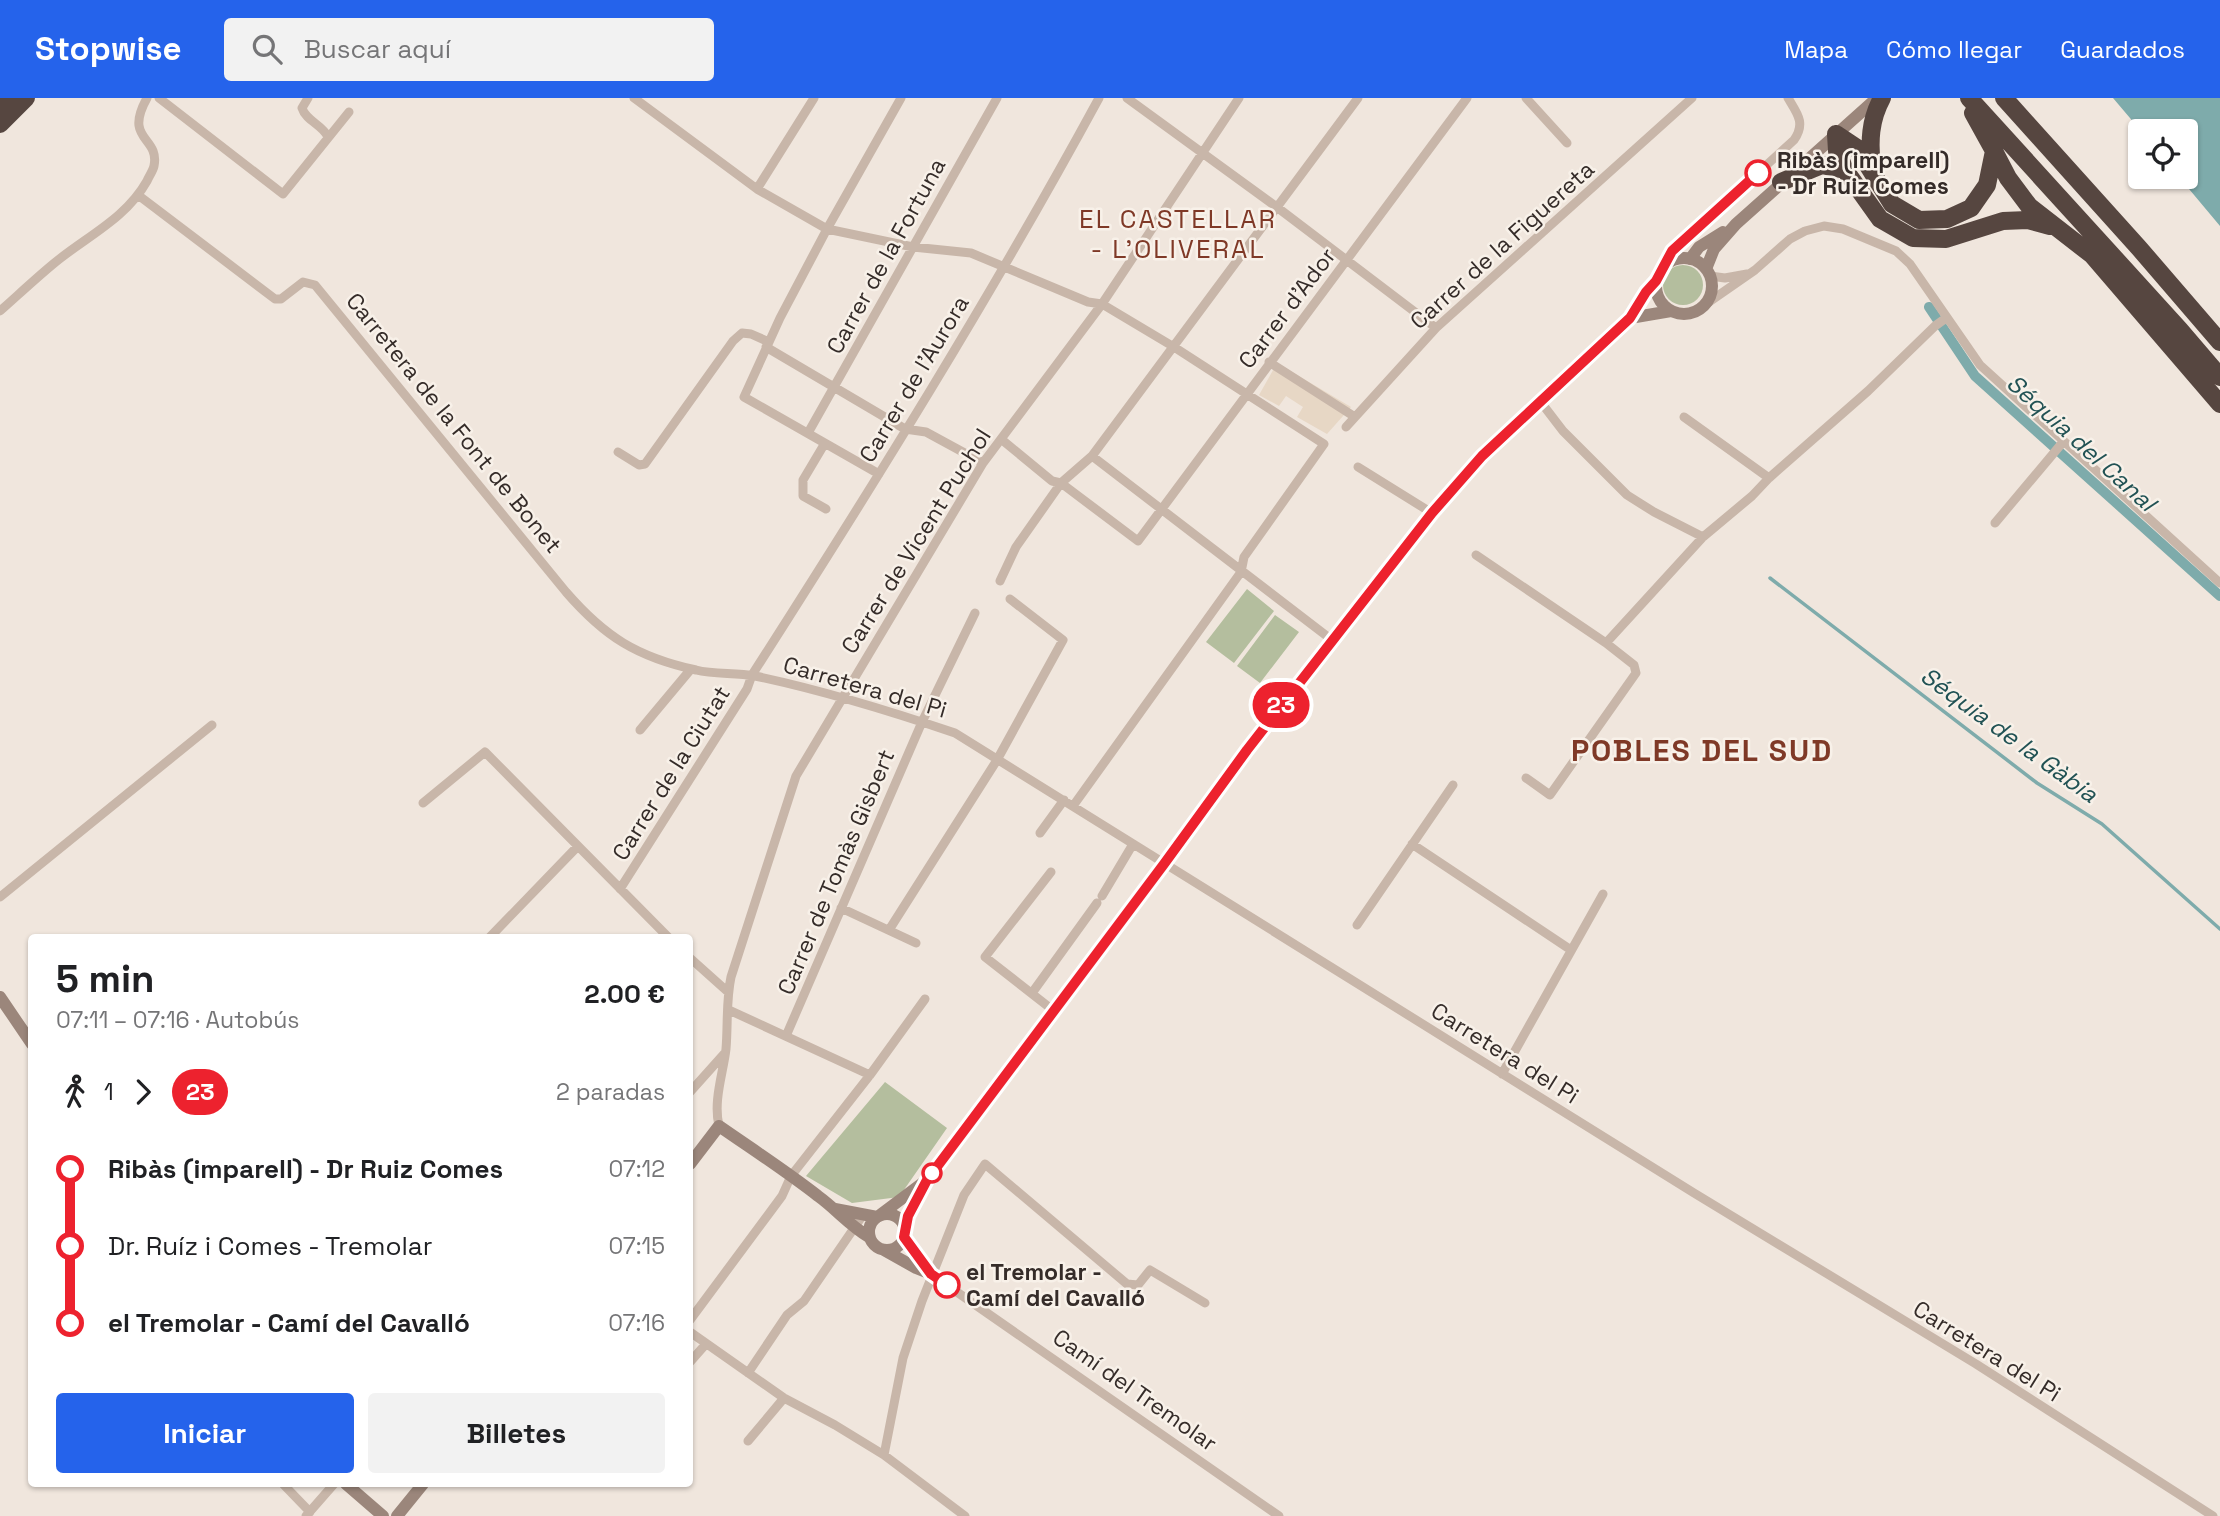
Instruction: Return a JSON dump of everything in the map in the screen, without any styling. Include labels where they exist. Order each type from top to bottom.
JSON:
[{"type":"highway","points":[[0,105],[7,98]]},
{"type":"highway","points":[[0,124],[26,98]]},
{"type":"highway","points":[[1873,173],[1869,142],[1880,98]]},
{"type":"highway","points":[[1966,98],[2008,178],[2029,206],[2092,255],[2220,404]]},
{"type":"highway","points":[[1966,98],[2220,377]]},
{"type":"highway","points":[[2004,98],[2220,342]]},
{"type":"highway","points":[[1836,134],[1837,151],[1845,170],[1880,219],[1913,238],[1946,239],[2003,221],[2028,219],[2063,231]]},
{"type":"highway","points":[[1836,134],[1857,148],[1892,204],[1919,220],[1947,219],[1971,208],[1987,185],[1994,151]]},
{"type":"highway","points":[[1781,183],[1822,166],[1845,170]]},
{"type":"street","points":[[0,312],[53,264],[113,221],[138,195],[154,168],[152,149],[137,121],[138,113],[147,98]]},
{"type":"street","points":[[159,98],[283,194],[349,112]]},
{"type":"street","points":[[309,98],[302,108],[303,113],[326,132],[328,137]]},
{"type":"street","points":[[634,98],[757,189],[827,229],[913,247],[971,253],[1088,302],[1102,304],[1324,444],[1244,557],[1241,572],[1073,806]]},
{"type":"street","points":[[757,189],[814,98]]},
{"type":"street","points":[[878,474],[744,397],[767,345],[827,229],[901,98]]},
{"type":"street","name":"Carrer de la Fortuna","points":[[808,433],[997,98]]},
{"type":"street","name":"Carrer de l'Aurora","points":[[752,675],[1005,268],[1099,98]]},
{"type":"street","points":[[1127,98],[1436,328]]},
{"type":"street","name":"Carrer de Vicent Puchol","points":[[719,1126],[716,1113],[725,1053],[728,992],[796,776],[983,463],[1102,304],[1238,98]]},
{"type":"street","points":[[1000,581],[1016,547],[1061,483],[1092,456],[1358,98]]},
{"type":"street","name":"Carrer d'Ador","points":[[1061,483],[1138,541],[1467,98]]},
{"type":"street","points":[[1527,98],[1567,143]]},
{"type":"street","name":"Carrer de la Figuereta","points":[[1346,427],[1436,328],[1692,98]]},
{"type":"street","points":[[693,1160],[719,1126],[835,1209],[853,1230],[869,1237],[877,1248],[896,1248],[905,1234],[908,1216],[927,1180],[1247,750],[1432,513],[1482,456],[1630,318],[1656,281],[1672,251],[1794,140],[1801,127],[1801,120],[1788,98]]},
{"type":"street","points":[[1689,259],[1699,247],[1735,224],[1880,98]]},
{"type":"street","name":"Carretera de la Font de Bonet","points":[[138,195],[275,299],[281,299],[303,282],[315,285],[580,609],[627,648],[691,669],[752,675]]},
{"type":"street","points":[[1709,216],[1707,227],[1711,232],[1722,233]]},
{"type":"street","points":[[1689,259],[1699,232],[1709,216]]},
{"type":"street","points":[[1706,304],[1712,290],[1708,272],[1714,248],[1735,224]]},
{"type":"street","points":[[1630,318],[1671,311],[1693,313],[1748,274],[1790,239],[1805,231],[1824,226],[1843,229],[1896,251],[1904,256],[1980,365],[2220,583]]},
{"type":"street","points":[[1662,268],[1674,260],[1689,259],[1708,272],[1725,278],[1748,274]]},
{"type":"street","points":[[1656,281],[1657,295],[1671,311]]},
{"type":"street","points":[[1606,643],[1703,537],[1752,496],[1946,318]]},
{"type":"street","points":[[618,452],[639,465],[645,464],[704,378],[742,333],[751,334],[905,429],[926,432],[983,463]]},
{"type":"street","points":[[1269,362],[1355,417]]},
{"type":"street","points":[[1540,401],[1563,431],[1627,495],[1703,537]]},
{"type":"street","points":[[1684,417],[1769,478]]},
{"type":"street","points":[[1002,439],[1052,481],[1061,483]]},
{"type":"street","points":[[1995,523],[2063,442]]},
{"type":"street","points":[[825,443],[803,480],[803,496],[827,509]]},
{"type":"street","points":[[1092,456],[1332,640]]},
{"type":"street","points":[[1358,467],[1432,513]]},
{"type":"street","points":[[1476,555],[1606,643],[1634,665],[1636,673],[1550,794],[1526,778]]},
{"type":"street","points":[[889,930],[997,760],[1063,640],[1010,600]]},
{"type":"street","name":"Carrer de Tomàs Gisbert","points":[[786,1036],[922,722],[975,613]]},
{"type":"street","points":[[640,730],[691,669]]},
{"type":"street","name":"Carretera del Pi","points":[[752,675],[889,710],[955,733],[1502,1074],[1976,1364],[2213,1516]]},
{"type":"street","name":"Carrer de la Ciutat","points":[[620,889],[747,689],[752,675]]},
{"type":"street","points":[[0,897],[212,725]]},
{"type":"street","points":[[423,803],[485,752],[665,934]]},
{"type":"street","points":[[1357,925],[1453,785]]},
{"type":"street","points":[[1040,833],[1064,800]]},
{"type":"street","points":[[1032,993],[1100,900],[1133,844]]},
{"type":"street","points":[[1412,845],[1571,950]]},
{"type":"street","points":[[496,934],[577,847]]},
{"type":"street","points":[[1051,872],[985,957],[1054,1012]]},
{"type":"street","points":[[1502,1074],[1603,894]]},
{"type":"street","points":[[842,908],[916,943]]},
{"type":"street","points":[[693,961],[728,992]]},
{"type":"street","points":[[0,997],[28,1038]]},
{"type":"street","points":[[693,1316],[782,1196],[791,1176],[925,999]]},
{"type":"street","points":[[729,1010],[870,1075]]},
{"type":"street","points":[[693,1089],[725,1053]]},
{"type":"street","points":[[884,1455],[902,1358],[931,1274],[964,1195],[985,1164],[1127,1284],[1138,1285],[1150,1270],[1205,1303]]},
{"type":"street","points":[[869,1237],[870,1224],[927,1180]]},
{"type":"street","points":[[835,1209],[863,1215],[893,1215],[903,1224],[905,1234]]},
{"type":"street","points":[[748,1373],[787,1315],[804,1301],[863,1215]]},
{"type":"street","name":"Camí del Tremolar","points":[[905,1234],[931,1274]]},
{"type":"street","name":"Camí del Tremolar","points":[[884,1250],[931,1274],[1279,1516]]},
{"type":"street","points":[[693,1335],[784,1398],[884,1455],[965,1516]]},
{"type":"street","points":[[693,1359],[705,1345]]},
{"type":"street","points":[[748,1441],[784,1398]]},
{"type":"street","points":[[286,1487],[308,1514],[331,1487]]},
{"type":"street","points":[[349,1487],[383,1516]]},
{"type":"street","points":[[397,1516],[421,1487]]},
{"type":"green space","points":[[1683,265],[1691,266],[1697,271],[1702,277],[1702,293],[1697,299],[1691,304],[1683,305],[1675,304],[1669,299],[1664,293],[1663,285],[1664,277],[1669,271],[1675,266]]},
{"type":"green space","points":[[1247,589],[1274,611],[1234,663],[1206,642]]},
{"type":"green space","points":[[1275,615],[1299,632],[1260,683],[1237,666]]},
{"type":"green space","points":[[885,1082],[947,1128],[899,1197],[852,1203],[806,1176]]},
{"type":"shaded area","points":[[1277,363],[1351,407],[1327,434],[1297,417],[1303,407],[1286,396],[1279,406],[1259,395]]},
{"type":"water","points":[[2113,98],[2220,98],[2220,226],[2189,189],[2198,189],[2198,119],[2131,119]]},
{"type":"waterway","name":"Séquia del Canal","points":[[1929,307],[1975,376],[2220,596]]},
{"type":"waterway","name":"Séquia de la Gàbia","points":[[1770,578],[2037,783],[2102,824],[2220,929]]},
{"type":"bus line","name":"23","points":[[947,1285],[931,1274],[904,1237],[908,1216],[927,1180],[1247,750],[1432,513],[1482,456],[1630,318],[1656,281],[1672,251],[1758,173]]},
{"type":"place","name":"Ribàs (imparell) - Dr Ruiz Comes","points":[[1758,173]]},
{"type":"place","name":"el Tremolar - Camí del Cavalló","points":[[947,1285]]},
{"type":"district","name":"EL CASTELLAR - L'OLIVERAL","points":[[1178,234]]},
{"type":"district","name":"POBLES DEL SUD","points":[[1702,751]]}]
